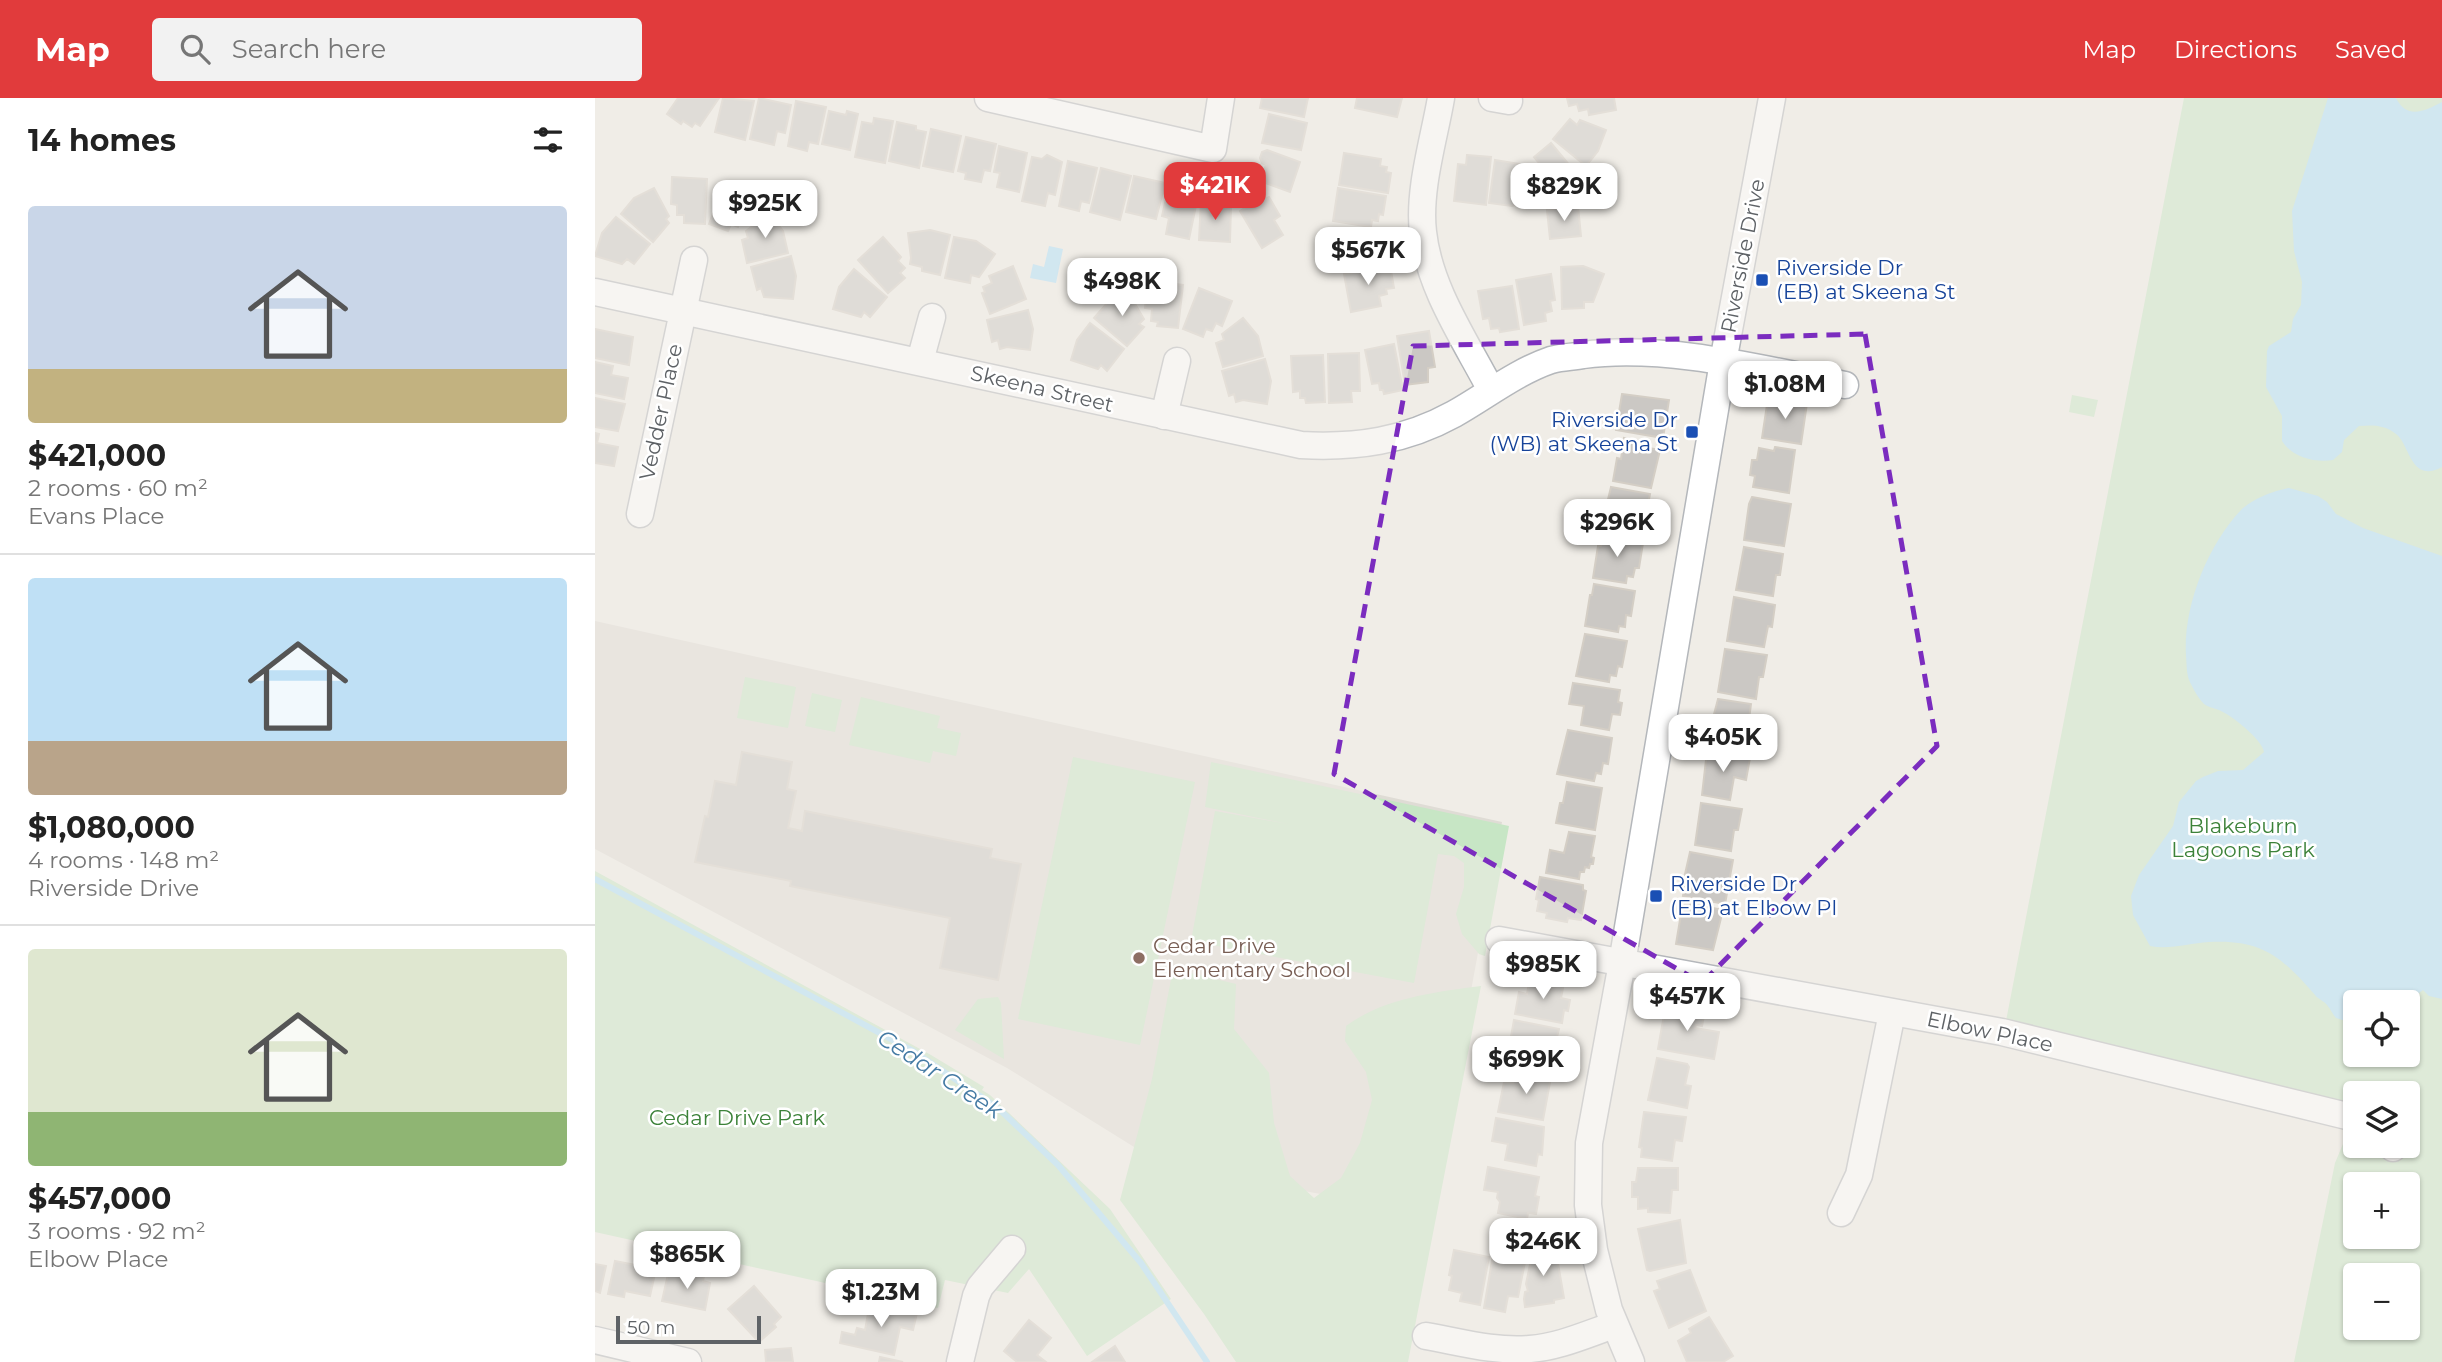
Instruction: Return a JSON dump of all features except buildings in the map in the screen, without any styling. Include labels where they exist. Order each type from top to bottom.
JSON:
[{"type":"street","points":[[988,98],[1213,149],[1221,98]]},
{"type":"street","points":[[1441,98],[1423,197],[1422,230],[1434,281],[1491,390]]},
{"type":"street","name":"Riverside Drive","points":[[1631,1362],[1614,1325],[1596,1261],[1589,1223],[1587,1179],[1591,1131],[1622,963],[1723,362],[1772,98]]},
{"type":"street","points":[[682,310],[694,260]]},
{"type":"street","name":"Skeena Street","points":[[595,292],[1288,443],[1346,447],[1398,438],[1455,413],[1491,390],[1552,359],[1598,353],[1646,353],[1723,362],[1845,384]]},
{"type":"street","name":"Vedder Place","points":[[640,514],[682,310]]},
{"type":"street","points":[[920,361],[932,317]]},
{"type":"street","points":[[1164,416],[1178,361]]},
{"type":"street","name":"Elbow Place","points":[[1499,940],[2002,1032],[2343,1115]]},
{"type":"street","points":[[1841,1213],[1859,1175],[1892,1013]]},
{"type":"street","points":[[960,1362],[980,1287],[1012,1249]]},
{"type":"street","points":[[1426,1336],[1498,1348],[1528,1349],[1554,1344],[1614,1325]]},
{"type":"street","points":[[595,1340],[688,1362]]},
{"type":"highlighted area","points":[[1865,334],[1937,746],[1702,983],[1334,774],[1413,346]]},
{"type":"shaded area","name":"Cedar Drive Elementary School","points":[[595,621],[1502,822],[1430,1214],[1163,1165],[1007,1068],[595,849]]},
{"type":"green space","name":"Blakeburn Lagoons Park","points":[[2184,98],[2442,98],[2442,1362],[2294,1362],[2335,1163],[2343,1144],[2343,1158],[2420,1158],[2420,1081],[2343,1081],[2343,1107],[2006,1021]]},
{"type":"green space","points":[[2072,395],[2098,400],[2094,417],[2069,412]]},
{"type":"green space","points":[[745,677],[796,687],[788,728],[737,718]]},
{"type":"green space","points":[[812,693],[842,700],[835,732],[805,726]]},
{"type":"green space","points":[[861,697],[940,716],[937,728],[961,733],[956,756],[933,751],[930,763],[849,745]]},
{"type":"green space","points":[[1073,757],[1195,782],[1140,1045],[1018,1019]]},
{"type":"green space","points":[[1211,762],[1509,826],[1485,956],[1479,954],[1462,934],[1456,914],[1464,887],[1464,863],[1454,856],[1438,854],[1414,983],[1191,941],[1215,811],[1288,824],[1205,807]]},
{"type":"green space","name":"Cedar Drive Park","points":[[595,871],[931,1055],[984,1087],[982,1090],[1110,1209],[1171,1299],[1087,1356],[1029,1269],[1008,1293],[945,1280],[938,1308],[595,1232]]},
{"type":"green space","points":[[1173,969],[1236,984],[1234,1029],[1269,1073],[1274,1123],[1290,1176],[1314,1198],[1341,1178],[1360,1143],[1372,1100],[1366,1072],[1345,1041],[1346,1026],[1361,1016],[1393,1003],[1428,994],[1481,986],[1408,1362],[1236,1362],[1120,1200],[1152,1079]]},
{"type":"green space","points":[[998,997],[1001,1003],[1004,1059],[955,1030],[978,999]]},
{"type":"water","points":[[2328,98],[2396,98],[2405,109],[2417,112],[2442,102],[2442,467],[2431,471],[2417,467],[2401,439],[2379,426],[2359,426],[2344,440],[2342,452],[2333,460],[2312,460],[2298,455],[2282,441],[2282,416],[2266,387],[2269,346],[2291,332],[2293,319],[2301,305],[2302,282],[2294,251],[2292,211]]},
{"type":"water","points":[[1049,246],[1063,249],[1056,283],[1030,278],[1033,264],[1044,267]]},
{"type":"water","points":[[2289,488],[2318,496],[2327,502],[2336,514],[2363,528],[2442,556],[2442,999],[2429,996],[2423,990],[2420,992],[2420,990],[2343,990],[2343,1020],[2336,1018],[2292,970],[2270,953],[2257,947],[2227,942],[2150,946],[2133,915],[2131,896],[2139,875],[2173,826],[2179,802],[2196,781],[2218,771],[2243,770],[2264,752],[2258,741],[2245,728],[2199,698],[2188,675],[2186,637],[2193,598],[2218,541],[2241,510],[2271,493]]},
{"type":"waterway","name":"Cedar Creek","points":[[595,879],[913,1051],[998,1108],[1058,1165],[1141,1263],[1207,1362]]},
{"type":"place","name":"Riverside Dr (EB) at Skeena St","points":[[1762,280]]},
{"type":"place","name":"Riverside Dr (WB) at Skeena St","points":[[1692,432]]},
{"type":"place","name":"Riverside Dr (EB) at Elbow Pl","points":[[1656,896]]},
{"type":"place","name":"Cedar Drive Elementary School","points":[[1139,958]]}]
